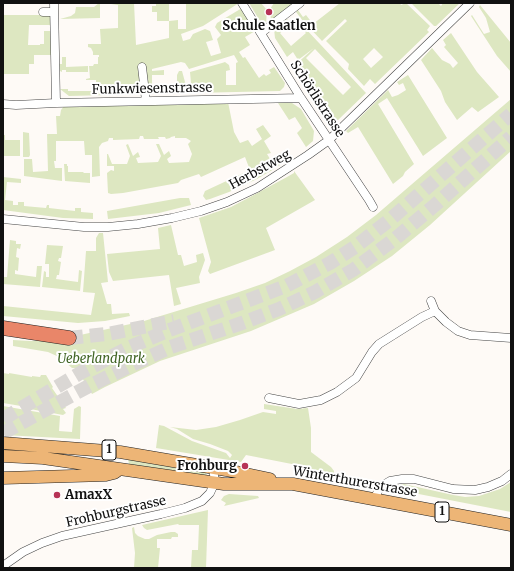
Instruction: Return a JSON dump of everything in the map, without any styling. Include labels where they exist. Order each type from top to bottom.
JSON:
[{"type":"highway","points":[[3,328],[69,338]]},
{"type":"main road","name":"1","points":[[3,443],[120,452],[213,467],[293,484]]},
{"type":"main road","points":[[3,456],[43,458],[119,469],[121,461],[120,452]]},
{"type":"main road","name":"Winterthurerstrasse","points":[[3,478],[106,475],[114,473],[119,469],[224,484],[293,484],[511,525]]},
{"type":"street","points":[[54,3],[56,103]]},
{"type":"street","name":"Schörlistrasse","points":[[242,3],[301,98],[370,200],[372,207]]},
{"type":"street","points":[[260,33],[300,3]]},
{"type":"street","name":"Herbstweg","points":[[3,219],[95,227],[138,224],[172,218],[227,202],[256,188],[290,168],[329,140],[470,3]]},
{"type":"street","points":[[43,12],[54,12]]},
{"type":"street","points":[[142,66],[146,101]]},
{"type":"street","name":"Funkwiesenstrasse","points":[[3,104],[23,105],[301,98]]},
{"type":"street","points":[[431,301],[435,311],[458,331],[484,337],[511,338]]},
{"type":"street","points":[[269,398],[299,404],[321,400],[337,392],[356,378],[372,352],[379,344],[422,317],[435,311]]},
{"type":"street","points":[[213,467],[215,482]]},
{"type":"street","points":[[374,500],[379,489],[390,481],[402,479],[414,480],[453,489],[475,490],[488,487],[502,481],[511,474]]},
{"type":"street","name":"Frohburgstrasse","points":[[3,566],[23,552],[62,536],[161,514],[194,505],[202,501],[210,493],[215,482]]},
{"type":"green space","points":[[99,3],[100,18],[60,19],[71,16],[75,13],[76,7],[94,7]]},
{"type":"green space","points":[[104,3],[134,3],[136,45],[169,38],[169,21],[178,20],[178,29],[186,29],[186,3],[239,3],[203,26],[181,34],[183,41],[190,39],[193,34],[205,29],[210,31],[213,40],[206,42],[211,56],[221,53],[217,39],[221,35],[215,27],[217,23],[242,8],[257,30],[245,37],[250,45],[239,52],[243,58],[245,57],[259,78],[264,74],[266,76],[271,73],[269,70],[274,67],[285,83],[284,87],[280,91],[192,93],[190,72],[225,62],[229,65],[230,70],[226,71],[226,85],[236,85],[236,63],[238,62],[234,55],[189,69],[185,63],[181,62],[152,69],[152,71],[164,70],[164,75],[152,75],[152,87],[177,86],[177,75],[179,71],[182,71],[188,93],[69,96],[60,89],[68,89],[68,91],[98,91],[96,80],[86,80],[90,78],[89,66],[98,64],[99,57],[99,55],[93,55],[91,48],[88,47],[88,44],[101,44],[100,29],[118,28],[118,5]]},
{"type":"green space","points":[[156,3],[169,3],[169,21],[157,21],[157,12],[152,12],[152,6],[156,6]]},
{"type":"green space","points":[[249,3],[261,3],[267,10],[266,24],[260,21]]},
{"type":"green space","points":[[274,3],[295,3],[271,22],[270,9]]},
{"type":"green space","points":[[340,3],[400,3],[401,5],[406,3],[430,26],[427,30],[429,32],[375,84],[370,79],[364,86],[348,69],[349,64],[326,41],[347,21],[345,19],[322,41],[296,12],[298,10],[303,17],[306,15],[313,24]],"holes":[[[374,48],[383,57],[371,68],[363,59]]]},
{"type":"green space","points":[[411,3],[438,3],[441,6],[443,3],[460,3],[436,26],[434,26]]},
{"type":"green space","points":[[480,5],[511,43],[511,72],[497,56],[471,16],[472,15],[484,34],[490,32],[486,18],[479,7]]},
{"type":"green space","points":[[3,15],[51,15],[51,25],[29,25],[28,45],[44,44],[44,31],[52,31],[52,55],[34,55],[34,64],[29,64],[29,74],[4,74],[4,98],[3,98]]},
{"type":"green space","points":[[287,19],[291,25],[280,33],[291,46],[306,33],[302,29],[304,27],[366,93],[338,120],[326,119],[293,67],[314,48],[298,60],[293,52],[287,57],[275,38],[274,29]],"holes":[[[315,49],[351,87],[343,95],[306,58]]]},
{"type":"green space","points":[[451,33],[477,72],[499,97],[478,112],[472,107],[457,120],[445,102],[441,91],[421,60],[432,48],[442,60],[450,64],[453,68],[458,63],[444,47],[446,45],[443,40]]},
{"type":"green space","points":[[62,57],[66,57],[66,67],[88,66],[88,72],[66,72],[66,70],[62,70],[62,72],[60,71],[59,64],[62,64]]},
{"type":"green space","points":[[408,75],[447,138],[423,156],[387,98],[378,104],[414,164],[393,184],[358,127],[348,133],[346,131],[388,90],[392,97],[406,90],[403,83],[399,85],[397,82]]},
{"type":"green space","name":"Ueberlandpark","points":[[511,99],[511,151],[430,225],[392,256],[354,281],[314,304],[251,331],[160,361],[92,394],[76,368],[72,368],[59,357],[48,352],[13,346],[13,340],[30,341],[62,339],[144,321],[236,293],[265,283],[290,271],[316,257],[347,237],[376,215]]},
{"type":"green space","points":[[228,102],[234,132],[240,143],[248,140],[252,146],[262,139],[256,129],[263,125],[271,136],[264,141],[271,153],[267,154],[273,164],[280,163],[280,165],[277,167],[276,165],[273,167],[274,169],[257,179],[210,199],[206,200],[203,196],[205,191],[250,170],[245,157],[201,177],[199,174],[181,180],[178,183],[123,193],[108,193],[107,173],[111,170],[114,171],[114,166],[107,166],[107,154],[112,164],[127,164],[130,156],[126,145],[128,144],[133,156],[138,152],[140,157],[136,158],[138,163],[158,162],[161,156],[156,144],[159,144],[164,155],[169,151],[171,156],[167,159],[169,163],[189,162],[192,154],[188,144],[191,141],[186,138],[175,138],[175,136],[166,139],[165,137],[158,137],[159,139],[144,139],[143,136],[140,136],[139,139],[113,140],[113,138],[109,138],[108,141],[102,143],[99,147],[100,176],[92,177],[92,155],[85,155],[84,141],[56,141],[56,161],[54,161],[55,168],[62,168],[62,181],[24,176],[24,159],[32,159],[33,172],[48,171],[47,134],[57,134],[56,116],[60,116],[61,110],[64,106]]},
{"type":"green space","points":[[278,103],[292,103],[301,109],[314,131],[313,141],[306,147],[297,133],[302,128],[295,117],[289,120]]},
{"type":"green space","points":[[23,132],[29,133],[29,157],[23,157]]},
{"type":"green space","points":[[3,135],[5,135],[5,140],[20,140],[20,156],[3,156]]},
{"type":"green space","points":[[64,164],[67,164],[68,166],[68,172],[90,173],[90,183],[65,181]]},
{"type":"green space","points":[[294,171],[315,200],[266,228],[275,250],[210,274],[208,271],[211,262],[199,218],[231,207],[294,173]]},
{"type":"green space","points":[[3,177],[21,179],[21,183],[7,182],[5,200],[13,201],[13,205],[18,205],[18,202],[24,202],[24,206],[46,208],[47,205],[49,205],[49,208],[75,211],[75,208],[81,208],[81,212],[93,213],[93,219],[63,218],[3,210]]},
{"type":"green space","points":[[180,198],[189,198],[191,205],[159,213],[108,219],[107,211]]},
{"type":"green space","points":[[171,225],[178,255],[181,255],[184,266],[197,262],[196,255],[203,253],[205,260],[199,277],[200,283],[176,288],[181,304],[174,306],[169,275],[113,281],[109,272],[107,254],[160,249],[158,228]]},
{"type":"green space","points":[[99,233],[103,233],[108,282],[101,283],[107,304],[111,304],[112,314],[129,313],[130,316],[105,321],[78,323],[3,316],[3,306],[91,315],[95,293],[83,292],[86,251],[96,251],[96,238]]},
{"type":"green space","points":[[10,240],[16,241],[16,244],[21,244],[20,249],[17,248],[16,257],[19,258],[18,271],[15,270],[15,274],[36,277],[37,266],[42,266],[40,287],[3,284],[3,277],[7,277]]},
{"type":"green space","points":[[47,245],[63,246],[61,258],[59,258],[58,261],[61,262],[59,275],[57,275],[56,279],[78,282],[79,270],[82,271],[80,291],[42,287],[44,271],[46,272],[46,277],[49,277],[49,264],[45,264]]},
{"type":"green space","points":[[3,373],[32,377],[46,375],[53,387],[52,388],[66,408],[63,409],[66,413],[63,415],[30,409],[30,404],[21,406],[3,403]]},
{"type":"green space","points":[[264,404],[297,409],[308,408],[311,428],[311,452],[331,467],[334,474],[308,470],[307,467],[246,455],[241,462],[156,448],[159,425],[164,426],[192,441],[226,453],[230,458],[232,455],[228,451],[193,439],[177,429],[170,427],[196,430],[216,427],[263,412],[276,414],[276,411],[264,409]]},
{"type":"green space","points":[[3,406],[60,416],[59,431],[72,432],[74,409],[79,406],[81,407],[80,439],[3,435]]},
{"type":"green space","points":[[128,458],[204,471],[207,476],[129,465]]},
{"type":"green space","points":[[511,482],[511,512],[393,489],[395,486],[404,484],[465,497],[479,496],[500,489]]},
{"type":"green space","points":[[229,494],[258,496],[259,498],[224,506],[226,503],[221,500],[224,496]]},
{"type":"green space","points":[[208,510],[206,568],[191,568],[192,550],[198,550],[199,525],[178,524],[147,530],[142,525]]},
{"type":"green space","points":[[134,527],[135,533],[145,539],[171,532],[178,534],[178,537],[172,537],[171,539],[157,539],[157,548],[160,548],[158,568],[134,568],[135,553],[132,528]]},
{"type":"tunnel","points":[[3,419],[82,372],[130,347],[167,331],[286,286],[330,263],[355,247],[392,218],[511,114]]},
{"type":"tunnel","points":[[3,433],[89,386],[136,363],[171,347],[279,309],[315,292],[353,270],[396,238],[511,137]]},
{"type":"tunnel","points":[[69,338],[107,334],[174,321]]},
{"type":"place","name":"Schule Saatlen","points":[[269,12]]},
{"type":"place","name":"Frohburg","points":[[245,466]]},
{"type":"place","name":"AmaxX","points":[[57,495]]}]
